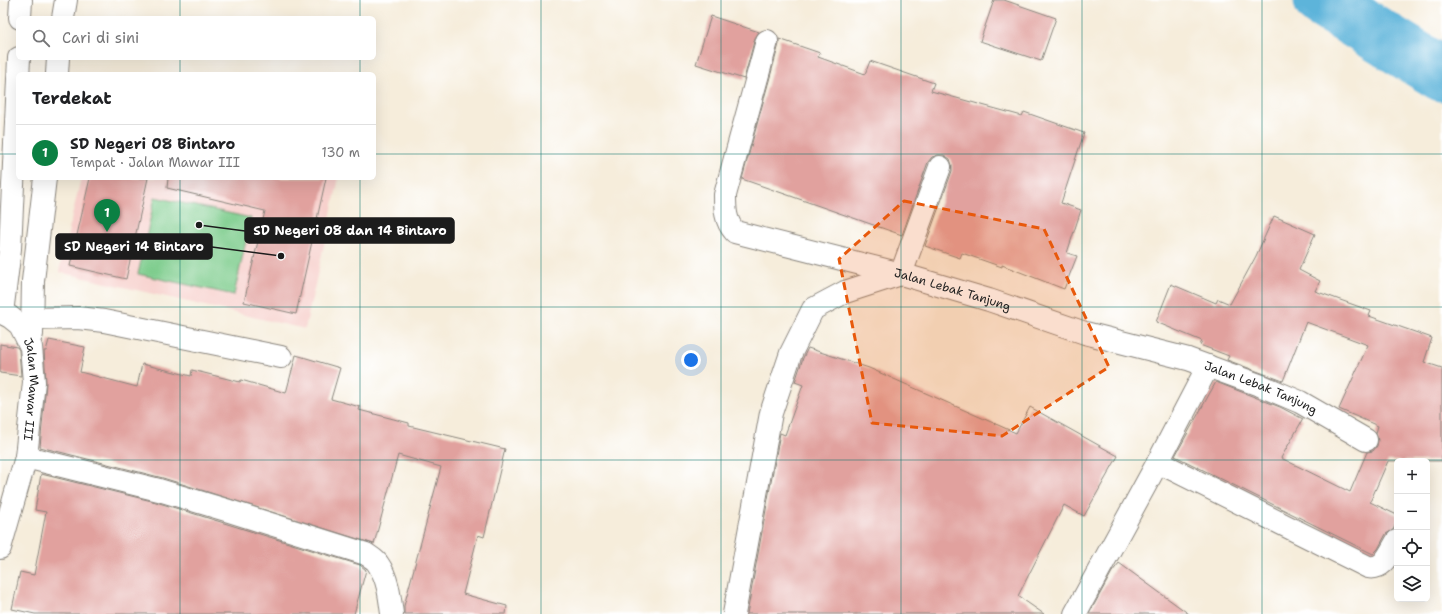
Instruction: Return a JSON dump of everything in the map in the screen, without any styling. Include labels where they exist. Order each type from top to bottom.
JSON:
[{"type":"street","points":[[20,16],[21,0]]},
{"type":"street","points":[[63,16],[66,0]]},
{"type":"street","points":[[767,41],[725,195],[727,220],[735,232],[901,274],[940,167]]},
{"type":"street","points":[[18,72],[19,60]]},
{"type":"street","points":[[57,72],[58,60]]},
{"type":"street","points":[[1,313],[10,249],[16,122]]},
{"type":"street","points":[[31,347],[33,281],[45,180]]},
{"type":"street","name":"Jalan Lebak Tanjung","points":[[734,614],[771,413],[791,353],[814,309],[846,292],[901,274],[989,300],[1085,333],[1188,359],[1208,366],[1300,402],[1366,440]]},
{"type":"street","name":"Jalan Mawar III","points":[[0,548],[26,457],[34,382],[31,347],[20,325],[10,317],[1,313]]},
{"type":"street","points":[[32,319],[78,318],[104,321],[281,357]]},
{"type":"street","points":[[1075,614],[1158,462],[1208,366]]},
{"type":"street","points":[[26,457],[166,493],[366,554],[378,564],[384,576],[389,592],[392,614]]},
{"type":"street","points":[[1158,462],[1368,567],[1374,568],[1382,565],[1394,547]]},
{"type":"highlighted area","points":[[904,201],[1044,229],[1109,367],[1002,436],[872,423],[839,259]]},
{"type":"shaded area","points":[[81,180],[339,180],[305,329],[59,272]]},
{"type":"green space","points":[[155,197],[251,218],[234,295],[138,274]]},
{"type":"building","points":[[994,0],[1004,0],[1056,18],[1041,61],[980,41]]},
{"type":"building","points":[[711,16],[759,32],[755,38],[744,79],[696,64]]},
{"type":"building","points":[[779,39],[820,53],[818,57],[865,74],[870,61],[934,83],[931,91],[1022,116],[1024,112],[1084,133],[1061,203],[1081,210],[1067,253],[1077,256],[1064,289],[1002,265],[1002,267],[962,253],[960,258],[925,246],[952,171],[950,159],[944,155],[932,157],[928,162],[902,235],[742,179],[779,44]]},
{"type":"building","points":[[90,180],[148,180],[126,279],[70,266]]},
{"type":"building","points":[[168,180],[326,180],[296,314],[244,302],[265,211],[167,188]]},
{"type":"building","points":[[1274,216],[1315,234],[1299,270],[1320,281],[1315,291],[1371,311],[1369,316],[1432,338],[1424,362],[1442,368],[1442,461],[1430,461],[1430,458],[1394,458],[1394,461],[1388,461],[1370,502],[1394,514],[1394,528],[1386,534],[1378,549],[1373,554],[1175,456],[1216,382],[1280,407],[1303,419],[1281,458],[1350,492],[1367,452],[1373,451],[1377,446],[1378,440],[1376,433],[1378,426],[1339,409],[1368,345],[1306,322],[1283,381],[1227,360],[1229,356],[1200,345],[1202,341],[1156,322],[1171,284],[1216,303],[1218,299],[1230,304],[1256,256]]},
{"type":"building","points":[[49,340],[85,347],[80,372],[137,387],[142,364],[191,376],[192,370],[240,382],[241,380],[286,393],[296,355],[340,368],[331,399],[360,407],[359,410],[409,423],[409,426],[505,449],[484,537],[478,535],[463,594],[507,606],[506,614],[404,614],[404,606],[441,467],[398,455],[374,544],[163,478],[40,447],[46,383],[44,351],[46,351]]},
{"type":"building","points":[[0,344],[17,347],[19,350],[21,376],[0,373]]},
{"type":"building","points":[[808,348],[869,368],[1016,433],[1030,407],[1118,456],[1084,516],[1064,505],[1018,596],[1044,614],[747,614],[780,433],[785,435],[803,385],[795,382]]},
{"type":"building","points":[[41,474],[156,502],[360,565],[366,570],[354,614],[35,614],[12,609],[20,572],[34,575],[46,512],[35,510]]},
{"type":"building","points":[[1119,563],[1189,614],[1089,614],[1112,572]]},
{"type":"waterway","points":[[1321,0],[1442,74]]},
{"type":"place","name":"SD Negeri 08 dan 14 Bintaro","points":[[199,225]]},
{"type":"place","name":"SD Negeri 08 Bintaro","points":[[107,232]]},
{"type":"place","name":"SD Negeri 14 Bintaro","points":[[281,256]]}]
